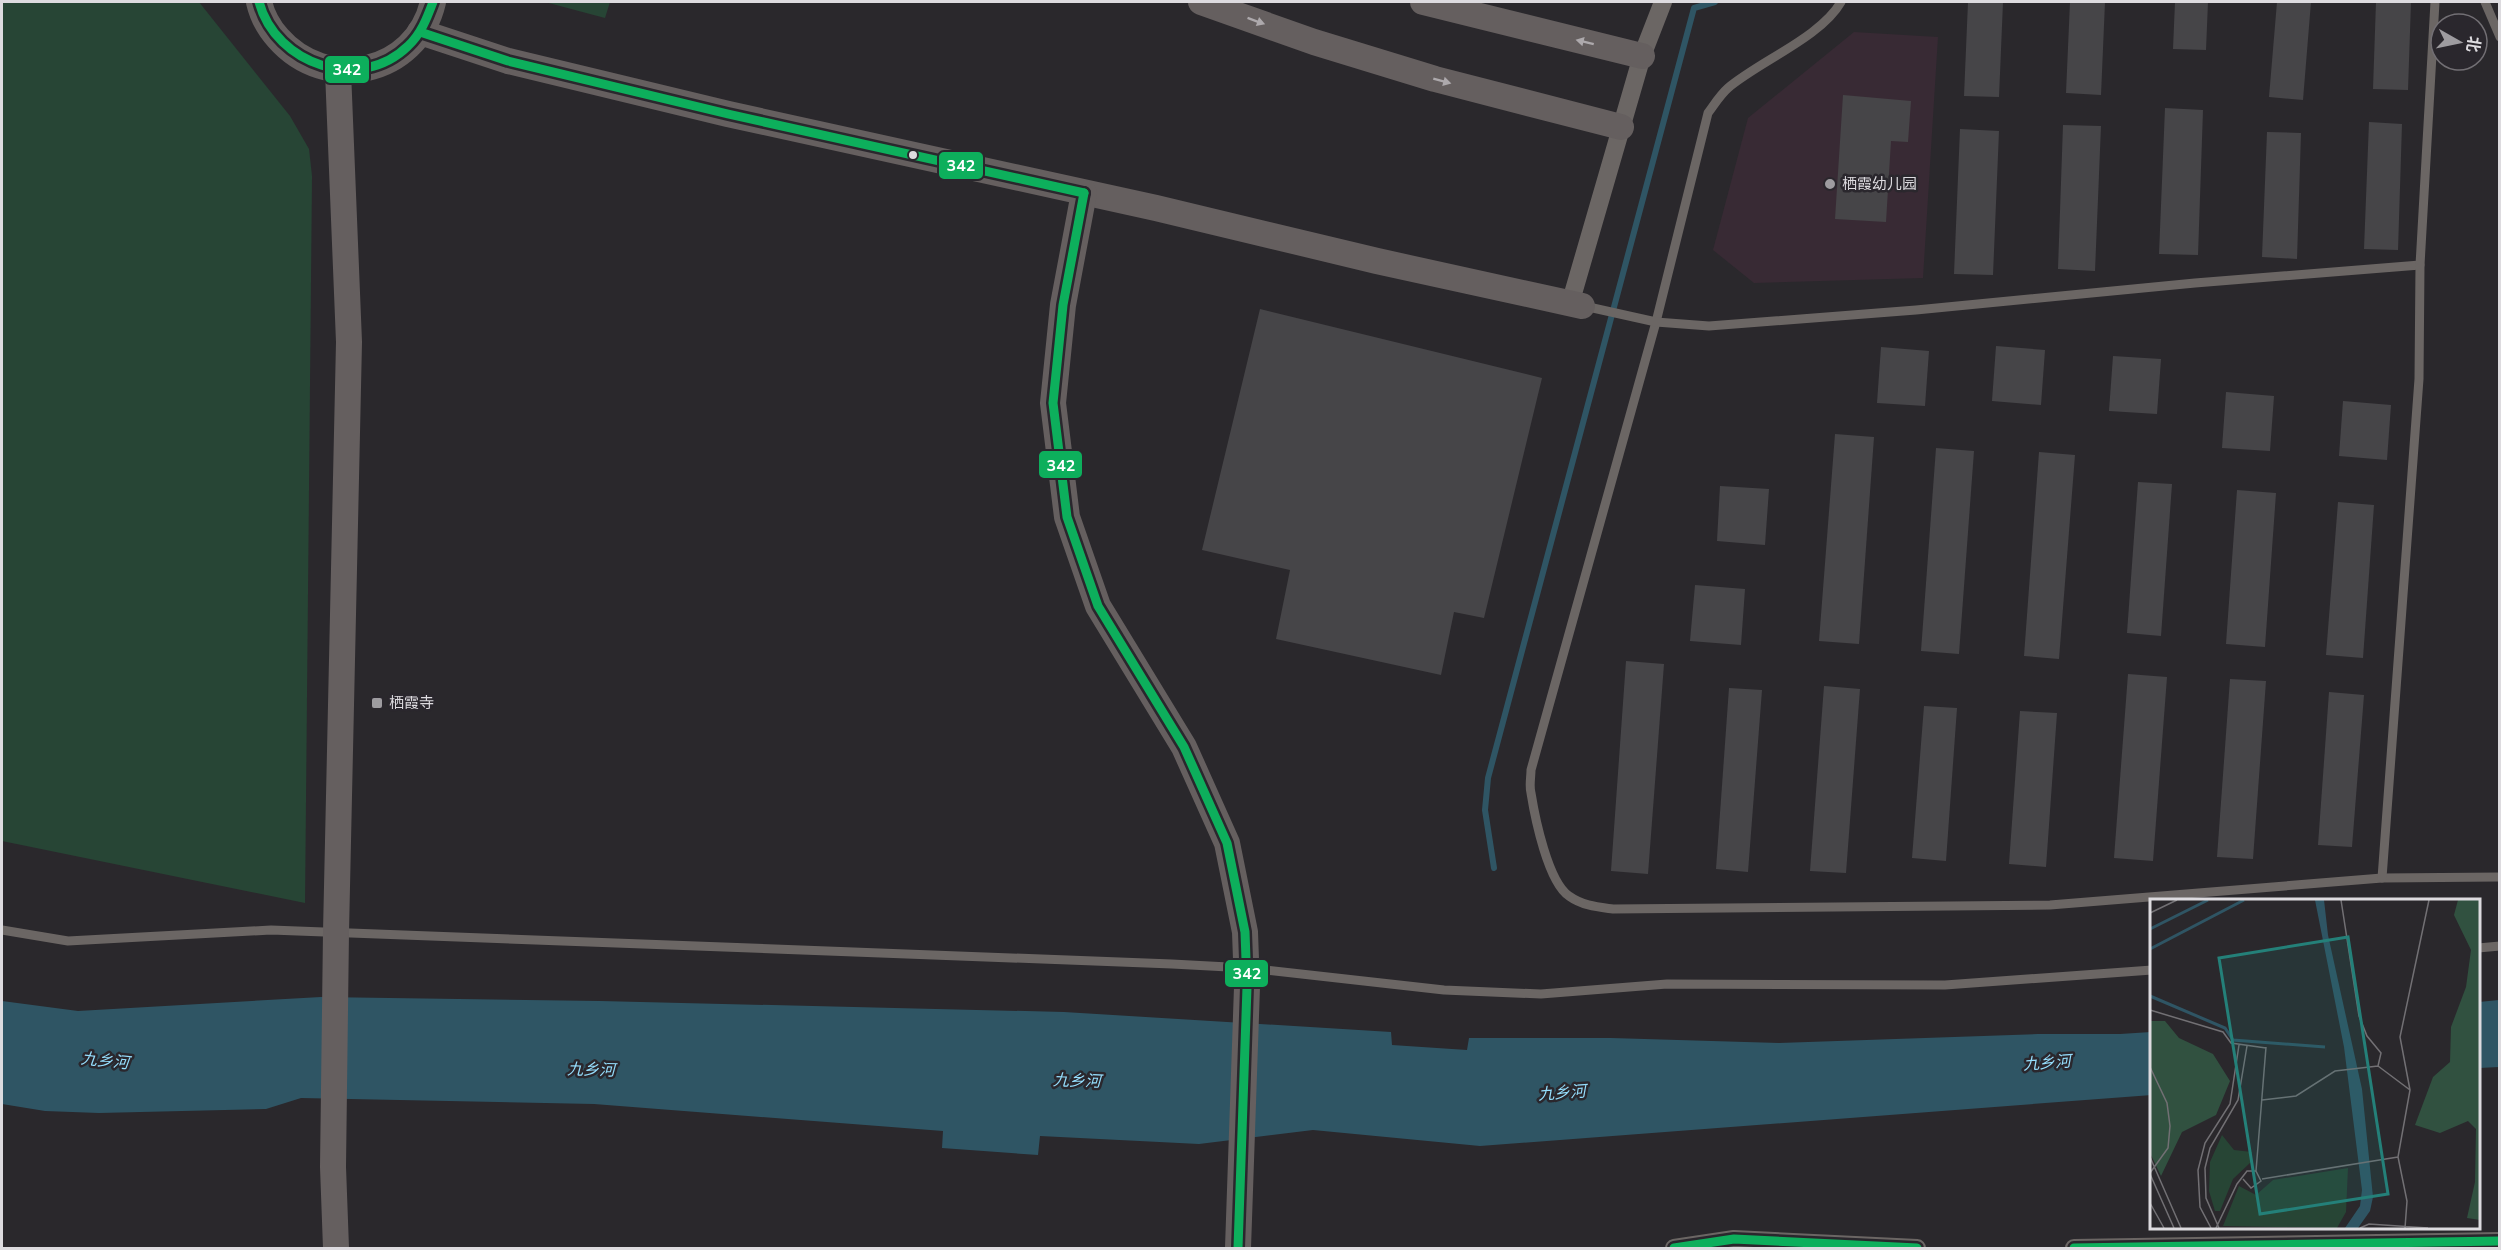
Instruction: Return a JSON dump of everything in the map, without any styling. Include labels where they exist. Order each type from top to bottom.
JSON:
[{"type":"street","points":[[259,2],[271,30],[289,50],[312,64],[338,71],[362,70],[385,63],[404,50],[420,32],[433,2]]},
{"type":"street","points":[[1201,2],[1314,42],[1435,80],[1621,128]]},
{"type":"street","points":[[1423,2],[1642,56]]},
{"type":"street","points":[[420,32],[508,61],[728,114],[1576,305],[1621,128],[1642,56],[1664,2]]},
{"type":"street","points":[[336,1248],[333,1167],[336,932],[349,342],[338,71]]},
{"type":"street","points":[[1084,193],[1063,305],[1053,403],[1067,517],[1098,606],[1184,747],[1227,843],[1245,933],[1247,977],[1242,1199],[1238,1248]]},
{"type":"street","points":[[1674,1248],[1734,1239],[1917,1248]]},
{"type":"street","points":[[2074,1248],[2499,1240]]},
{"type":"lane","points":[[1841,2],[1822,24],[1727,89],[1708,113],[1656,322],[1531,770],[1530,791],[1543,843],[1555,877],[1567,895],[1586,905],[1613,909],[2050,905],[2382,878],[2499,877]]},
{"type":"lane","points":[[2382,878],[2419,379],[2420,265],[2435,2]]},
{"type":"lane","points":[[2485,2],[2499,37]]},
{"type":"lane","points":[[1576,305],[1656,322],[1709,326],[2420,265]]},
{"type":"lane","points":[[2,930],[68,941],[272,930],[336,932],[1247,977],[1541,994],[1667,984],[1945,985],[2150,970]]},
{"type":"lane","points":[[2480,948],[2499,946]]},
{"type":"shaded area","name":"栖霞幼儿园","points":[[1854,32],[1938,37],[1923,278],[1754,283],[1713,250],[1748,118]]},
{"type":"green space","points":[[2,2],[199,2],[290,116],[309,149],[312,176],[305,903],[2,841]]},
{"type":"green space","points":[[545,2],[610,2],[605,18]]},
{"type":"water","name":"九乡河","points":[[321,997],[1064,1012],[1391,1032],[1392,1045],[1467,1050],[1469,1038],[1611,1038],[1779,1043],[2150,1032],[2150,1095],[1480,1146],[1313,1130],[1199,1144],[1040,1136],[1038,1155],[942,1148],[943,1131],[594,1104],[301,1098],[266,1109],[99,1113],[45,1111],[2,1104],[2,1001],[78,1011]]},
{"type":"water","points":[[2499,1000],[2499,1067],[2480,1068],[2480,1002]]},
{"type":"building","points":[[1968,2],[2003,2],[1999,97],[1964,96]]},
{"type":"building","points":[[2070,2],[2105,2],[2101,95],[2066,93]]},
{"type":"building","points":[[2175,2],[2208,2],[2206,50],[2173,49]]},
{"type":"building","points":[[2277,2],[2311,2],[2303,100],[2269,97]]},
{"type":"building","points":[[2376,2],[2411,2],[2408,90],[2373,89]]},
{"type":"building","points":[[1843,95],[1911,101],[1908,142],[1891,141],[1886,222],[1835,219]]},
{"type":"building","points":[[2165,108],[2203,110],[2198,255],[2159,254]]},
{"type":"building","points":[[2369,122],[2402,124],[2398,250],[2364,249]]},
{"type":"building","points":[[2063,125],[2101,126],[2095,271],[2058,269]]},
{"type":"building","points":[[1960,129],[1999,131],[1993,275],[1954,274]]},
{"type":"building","points":[[2267,132],[2301,133],[2297,259],[2262,257]]},
{"type":"building","points":[[1260,309],[1542,378],[1484,618],[1454,612],[1441,675],[1276,639],[1290,570],[1202,550]]},
{"type":"building","points":[[1996,346],[2045,350],[2041,405],[1992,401]]},
{"type":"building","points":[[1881,347],[1929,351],[1925,406],[1877,403]]},
{"type":"building","points":[[2113,356],[2161,359],[2157,414],[2109,411]]},
{"type":"building","points":[[2226,392],[2274,396],[2270,451],[2222,448]]},
{"type":"building","points":[[2343,401],[2391,405],[2387,460],[2339,456]]},
{"type":"building","points":[[1835,434],[1874,437],[1859,644],[1819,641]]},
{"type":"building","points":[[1936,448],[1974,451],[1959,654],[1921,651]]},
{"type":"building","points":[[2039,452],[2075,455],[2059,659],[2024,656]]},
{"type":"building","points":[[2138,482],[2172,484],[2161,636],[2127,633]]},
{"type":"building","points":[[1720,486],[1769,489],[1765,545],[1717,541]]},
{"type":"building","points":[[2237,490],[2276,493],[2265,647],[2226,644]]},
{"type":"building","points":[[2338,502],[2374,505],[2363,658],[2326,655]]},
{"type":"building","points":[[1695,585],[1745,589],[1741,645],[1690,641]]},
{"type":"building","points":[[1626,661],[1664,664],[1648,874],[1611,871]]},
{"type":"building","points":[[2128,674],[2167,677],[2153,861],[2114,858]]},
{"type":"building","points":[[2230,679],[2266,681],[2253,859],[2217,857]]},
{"type":"building","points":[[1824,686],[1860,689],[1846,873],[1810,871]]},
{"type":"building","points":[[1729,688],[1762,690],[1748,872],[1716,869]]},
{"type":"building","points":[[2329,692],[2364,695],[2352,847],[2318,845]]},
{"type":"building","points":[[1924,706],[1957,708],[1946,861],[1912,858]]},
{"type":"building","points":[[2020,711],[2057,713],[2046,867],[2009,864]]},
{"type":"waterway","points":[[1494,868],[1485,810],[1488,778],[1694,8],[1715,2]]},
{"type":"transit line","name":"342","points":[[259,2],[268,24],[283,42],[301,56],[322,65],[344,69],[367,68],[389,60],[408,46],[420,31],[433,2]]},
{"type":"transit line","name":"342","points":[[420,32],[508,61],[728,114],[1084,193]]},
{"type":"transit line","name":"342","points":[[1084,193],[1063,305],[1053,403],[1067,517],[1098,606],[1184,747],[1227,843],[1245,932],[1247,987],[1238,1248]]},
{"type":"transit line","name":"342","points":[[1674,1248],[1734,1239],[1917,1248]]},
{"type":"transit line","name":"342","points":[[2074,1248],[2500,1241]]},
{"type":"place","name":"栖霞幼儿园","points":[[1830,184]]},
{"type":"place","name":"栖霞寺","points":[[377,703]]}]
